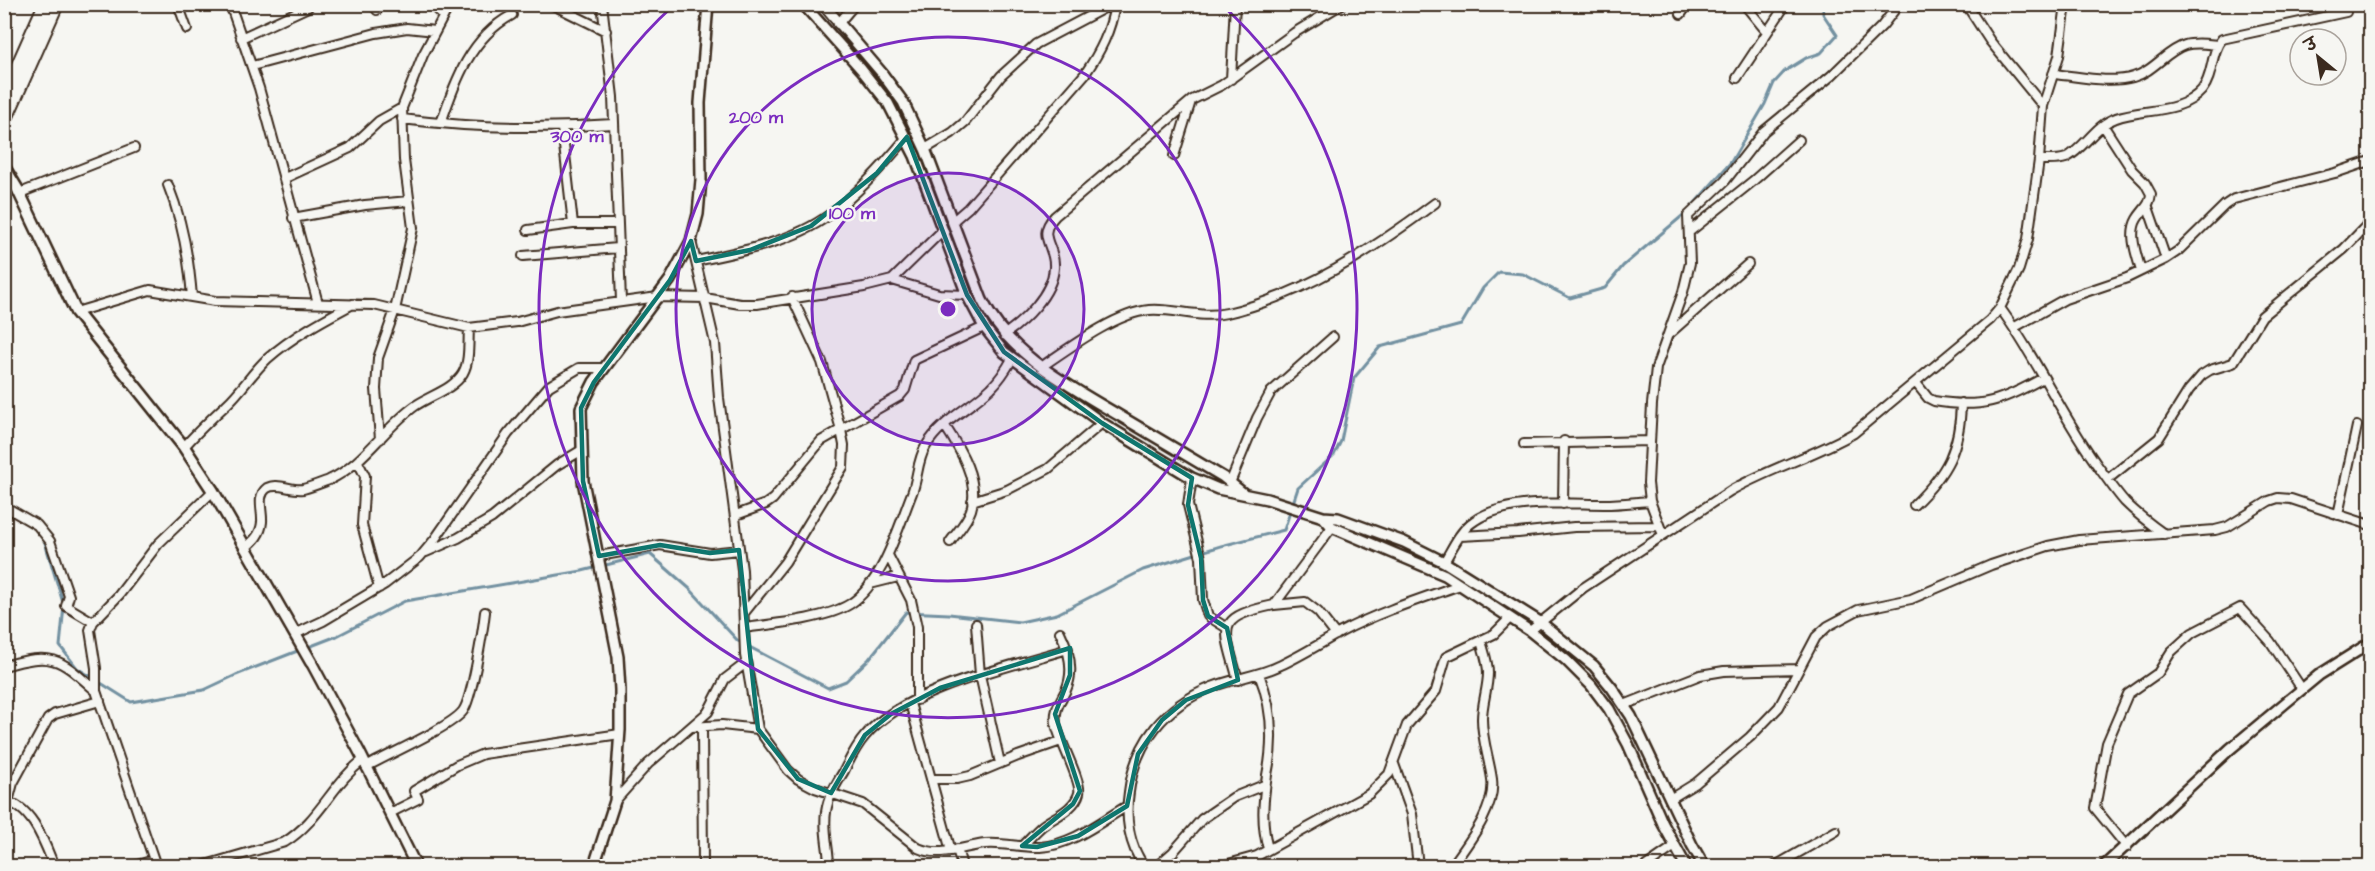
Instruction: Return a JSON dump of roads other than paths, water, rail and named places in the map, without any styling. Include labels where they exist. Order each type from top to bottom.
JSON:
[{"type":"main road","points":[[4,96],[45,4]]},
{"type":"main road","points":[[4,123],[57,4]]},
{"type":"main road","points":[[4,166],[20,193],[76,312],[184,447],[213,491],[311,662]]},
{"type":"street","points":[[178,4],[187,29]]},
{"type":"street","points":[[230,4],[252,66],[285,178],[293,218],[305,252],[318,303]]},
{"type":"street","points":[[431,4],[443,16]]},
{"type":"street","points":[[380,439],[376,389],[378,358],[395,310],[413,228],[402,108],[417,69],[450,4]]},
{"type":"street","points":[[551,4],[606,31]]},
{"type":"street","points":[[602,4],[613,124],[621,301]]},
{"type":"street","points":[[594,867],[615,801],[620,734],[618,657],[583,481],[581,408],[594,382],[670,280],[691,242],[698,214],[701,180],[700,103],[708,4]]},
{"type":"street","points":[[803,4],[888,103],[907,137],[967,295],[984,327],[1004,352],[1102,423],[1192,478],[1218,489],[1273,501],[1323,517],[1338,518],[1404,542],[1444,562],[1540,622],[1593,666],[1624,705],[1655,763],[1704,867]]},
{"type":"street","points":[[822,4],[881,72],[903,102],[925,149],[982,300],[990,317],[1004,335],[1041,367],[1230,483],[1245,495]]},
{"type":"street","points":[[838,24],[855,4]]},
{"type":"street","points":[[925,149],[952,133],[965,122],[1001,76],[1036,44],[1114,4]]},
{"type":"street","points":[[953,221],[968,208],[1085,74],[1101,50],[1111,26],[1114,4]]},
{"type":"street","points":[[1231,79],[1235,4]]},
{"type":"street","points":[[1004,335],[1020,323],[1033,308],[1046,290],[1054,270],[1054,258],[1045,234],[1047,224],[1192,100],[1231,79],[1294,33],[1342,4]]},
{"type":"street","points":[[1681,14],[1688,4]]},
{"type":"street","points":[[1744,4],[1767,32]]},
{"type":"street","points":[[1737,78],[1786,4]]},
{"type":"street","points":[[1663,535],[1650,501],[1649,441],[1656,368],[1683,292],[1689,263],[1688,216],[1725,181],[1764,131],[1831,76],[1882,26],[1899,4]]},
{"type":"street","points":[[1966,4],[1990,41],[2043,106]]},
{"type":"street","points":[[1530,631],[1583,588],[1753,478],[1835,444],[1854,433],[1990,320],[2000,308],[2019,269],[2028,239],[2043,106],[2059,56],[2066,4]]},
{"type":"street","points":[[241,38],[308,7]]},
{"type":"street","points":[[2038,160],[2066,158],[2103,125],[2115,118],[2168,109],[2197,94],[2207,81],[2218,45],[2229,37],[2346,12]]},
{"type":"street","points":[[441,123],[452,89],[466,60],[488,32],[500,21],[512,15]]},
{"type":"street","points":[[252,66],[376,33],[407,28],[435,31]]},
{"type":"street","points":[[2053,74],[2101,79],[2132,78],[2143,74],[2187,44],[2218,45]]},
{"type":"street","points":[[1174,156],[1192,100]]},
{"type":"street","points":[[285,178],[350,148],[379,121],[402,108]]},
{"type":"street","points":[[402,119],[441,123],[562,128],[613,124]]},
{"type":"street","points":[[2103,125],[2132,170],[2149,187],[2151,194],[2148,207],[2138,218],[2133,233],[2141,271]]},
{"type":"street","points":[[562,128],[573,224]]},
{"type":"street","points":[[696,261],[750,250],[811,226],[828,216],[877,173],[907,137]]},
{"type":"street","points":[[1689,232],[1754,181],[1800,140]]},
{"type":"street","points":[[20,193],[134,148]]},
{"type":"street","points":[[2015,327],[2065,299],[2141,271],[2166,259],[2178,251],[2234,199],[2335,173],[2370,161]]},
{"type":"street","points":[[168,185],[181,222],[189,256],[192,297]]},
{"type":"street","points":[[293,218],[365,205],[409,201]]},
{"type":"street","points":[[1041,367],[1093,333],[1133,314],[1149,310],[1205,316],[1225,314],[1282,294],[1348,264],[1387,239],[1435,203]]},
{"type":"street","points":[[2148,207],[2166,259]]},
{"type":"street","points":[[2108,479],[2159,438],[2189,390],[2202,375],[2233,363],[2262,316],[2344,249],[2370,222]]},
{"type":"street","points":[[528,230],[573,224],[617,224]]},
{"type":"street","points":[[76,312],[150,290],[215,301],[355,303],[469,328],[491,327],[557,311],[658,297],[705,298],[748,304],[864,287],[892,280],[943,230]]},
{"type":"street","points":[[691,242],[716,343],[719,398],[742,570],[746,659],[758,729],[788,770],[798,779],[815,788],[863,804],[918,848],[938,854],[987,843],[1050,846],[1078,836],[1127,806]]},
{"type":"street","points":[[523,256],[618,248]]},
{"type":"street","points":[[1668,335],[1748,264]]},
{"type":"street","points":[[892,280],[939,294],[967,295]]},
{"type":"street","points":[[744,613],[785,562],[839,475],[845,458],[841,430],[822,362],[792,297]]},
{"type":"street","points":[[184,447],[202,425],[227,404],[252,375],[283,346],[322,320],[355,303]]},
{"type":"street","points":[[2000,308],[2015,327],[2065,418],[2123,500],[2164,534]]},
{"type":"street","points":[[736,515],[766,504],[773,499],[820,441],[900,396],[908,383],[911,365],[920,356],[984,327]]},
{"type":"street","points":[[246,548],[258,534],[262,523],[260,504],[263,493],[268,487],[274,485],[302,489],[329,480],[358,462],[415,406],[458,380],[466,365],[469,328]]},
{"type":"street","points":[[1230,483],[1257,418],[1271,393],[1333,337]]},
{"type":"street","points":[[744,631],[842,608],[860,596],[888,555],[914,488],[924,448],[932,437],[990,389],[1012,359]]},
{"type":"street","points":[[422,554],[508,434],[543,392],[563,376],[579,368],[604,368]]},
{"type":"street","points":[[1916,383],[1928,398],[1934,401],[1994,402],[2043,378]]},
{"type":"street","points":[[1914,505],[1952,457],[1958,443],[1962,403]]},
{"type":"street","points":[[972,501],[1007,490],[1048,469],[1102,423]]},
{"type":"street","points":[[945,426],[965,460],[971,483],[972,501],[966,519],[950,542]]},
{"type":"street","points":[[2338,514],[2357,426]]},
{"type":"street","points":[[1524,444],[1564,441],[1649,441]]},
{"type":"street","points":[[1563,504],[1564,441]]},
{"type":"street","points":[[295,634],[323,621],[379,588],[422,554],[458,538],[492,518],[556,465],[582,450]]},
{"type":"street","points":[[358,462],[365,476],[362,525],[379,588]]},
{"type":"street","points":[[1192,478],[1188,505],[1201,558],[1203,600],[1208,616],[1227,628]]},
{"type":"street","points":[[134,867],[155,863],[96,688],[96,668],[90,630],[93,622],[119,595],[158,544],[213,491]]},
{"type":"street","points":[[1670,799],[1696,783],[1750,737],[1779,708],[1816,637],[1828,626],[1858,610],[1911,599],[1991,565],[2048,546],[2079,540],[2227,527],[2269,501],[2278,498],[2291,498],[2370,525]]},
{"type":"street","points":[[1444,562],[1460,536],[1471,524],[1502,509],[1533,504],[1650,501]]},
{"type":"street","points":[[4,506],[37,525],[50,541],[69,596],[66,606],[93,622]]},
{"type":"street","points":[[1323,517],[1332,527],[1445,575],[1530,631],[1566,660],[1591,685],[1609,709],[1686,867]]},
{"type":"street","points":[[1460,536],[1518,534],[1574,527],[1659,526]]},
{"type":"street","points":[[1274,605],[1332,527]]},
{"type":"street","points":[[600,560],[660,545],[710,553],[739,550]]},
{"type":"street","points":[[888,555],[911,600],[917,627],[914,701],[931,779],[954,850],[962,867]]},
{"type":"street","points":[[870,584],[898,577]]},
{"type":"street","points":[[1144,867],[1132,841],[1127,820],[1130,781],[1145,739],[1162,720],[1186,700],[1213,687],[1259,674],[1404,604],[1460,585]]},
{"type":"street","points":[[1238,680],[1227,640],[1227,628],[1233,618],[1244,611],[1305,602],[1318,612],[1336,635]]},
{"type":"street","points":[[2127,847],[2095,808],[2107,743],[2128,694],[2158,674],[2171,652],[2192,633],[2240,608],[2270,641],[2302,689]]},
{"type":"street","points":[[202,867],[285,842],[318,813],[350,770],[448,724],[464,710],[483,633],[485,612]]},
{"type":"street","points":[[1221,867],[1257,856],[1369,794],[1389,774],[1407,725],[1436,691],[1446,657],[1494,634],[1510,618]]},
{"type":"street","points":[[976,624],[980,675],[1000,763]]},
{"type":"street","points":[[1022,846],[1045,824],[1062,813],[1078,795],[1079,782],[1060,741],[1055,714],[1070,675],[1068,649],[1060,632]]},
{"type":"street","points":[[1452,867],[1485,812],[1491,792],[1492,779],[1483,742],[1482,720],[1482,702],[1488,675],[1481,641]]},
{"type":"street","points":[[2104,867],[2230,749],[2319,675],[2370,643]]},
{"type":"street","points":[[829,867],[825,827],[826,810],[831,793],[865,735],[877,724],[940,688],[1068,649]]},
{"type":"street","points":[[4,666],[33,658],[48,657],[59,660],[96,688]]},
{"type":"street","points":[[615,801],[648,764],[692,727],[714,703],[725,679],[746,659]]},
{"type":"street","points":[[311,662],[365,763],[416,867]]},
{"type":"street","points":[[1624,705],[1700,675],[1724,671],[1799,669]]},
{"type":"street","points":[[1259,674],[1268,699],[1271,726],[1262,823],[1268,849]]},
{"type":"street","points":[[54,867],[44,843],[27,815],[20,807],[6,802],[31,748],[48,719],[55,714],[100,701]]},
{"type":"street","points":[[692,727],[722,725],[758,729]]},
{"type":"street","points":[[702,727],[703,867]]},
{"type":"street","points":[[390,813],[418,799],[414,791],[457,765],[483,754],[620,734]]},
{"type":"street","points":[[931,779],[957,779],[1060,741]]},
{"type":"street","points":[[1394,764],[1412,814],[1418,867]]},
{"type":"street","points":[[1157,867],[1178,848],[1202,819],[1234,797],[1264,785]]},
{"type":"street","points":[[1775,867],[1836,831]]},
{"type":"street","points":[[1646,867],[1675,846]]},
{"type":"street","points":[[1257,856],[1259,867]]},
{"type":"waterway","points":[[306,648],[337,636],[405,601],[582,571],[650,554],[690,589],[738,641],[828,688],[846,681],[869,659],[906,612],[1020,622],[1057,614],[1143,570],[1221,546],[1284,530],[1298,488],[1334,455],[1341,441],[1354,378],[1380,347],[1461,325],[1483,288],[1499,272],[1523,274],[1570,298],[1605,288],[1623,266],[1688,211],[1731,162],[1765,104],[1774,83],[1785,71],[1806,58],[1821,53],[1837,35],[1823,14],[1823,4]]},
{"type":"waterway","points":[[43,536],[64,606],[60,646],[77,668],[131,702],[204,690],[300,650]]}]
